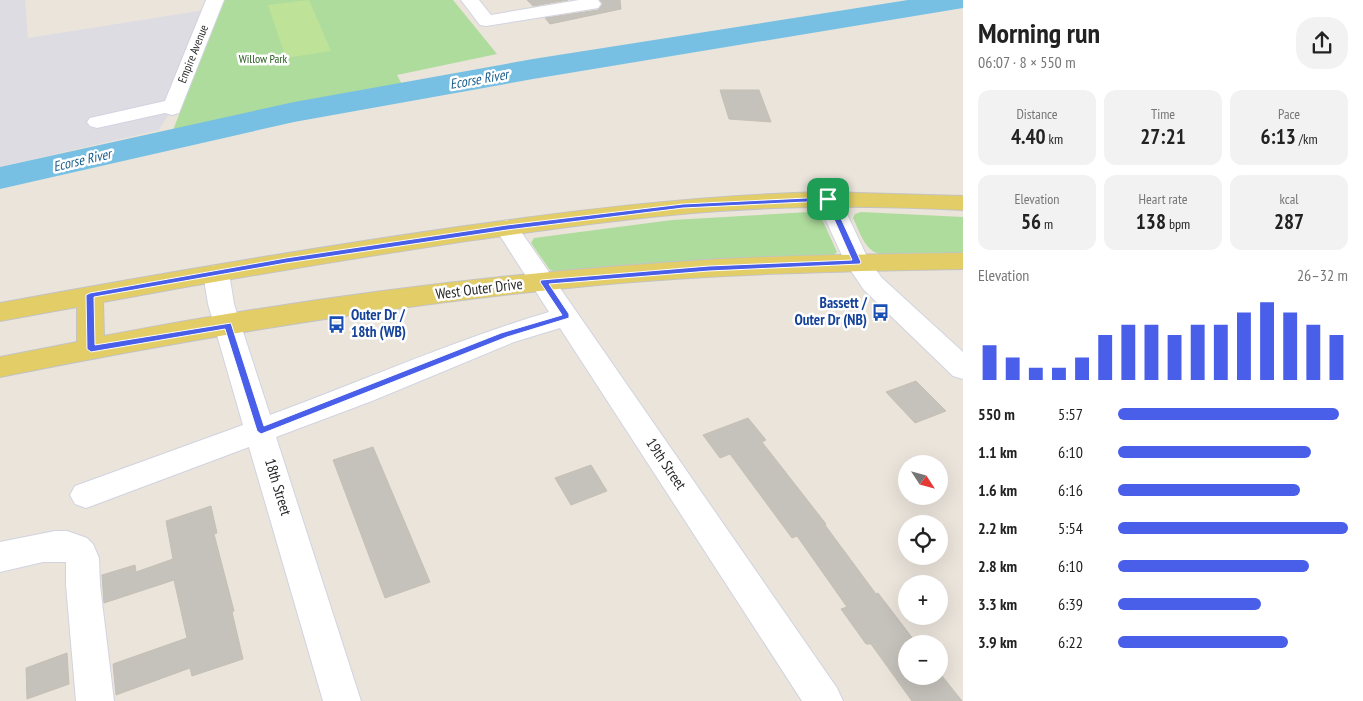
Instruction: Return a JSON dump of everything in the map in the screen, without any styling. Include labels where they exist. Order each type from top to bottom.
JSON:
[{"type":"main road","points":[[0,312],[216,273],[507,228],[683,206],[828,199],[963,203]]},
{"type":"main road","name":"West Outer Drive","points":[[0,367],[91,349],[311,311],[498,286],[709,268],[857,262],[963,261]]},
{"type":"main road","points":[[90,295],[91,349]]},
{"type":"street","name":"Empire Avenue","points":[[97,122],[172,107],[215,0]]},
{"type":"street","points":[[470,0],[486,21],[592,4],[588,0]]},
{"type":"street","points":[[828,199],[857,262],[873,284],[963,369]]},
{"type":"street","name":"19th Street","points":[[507,228],[824,701]]},
{"type":"street","name":"18th Street","points":[[216,273],[221,304],[342,701]]},
{"type":"street","points":[[86,495],[261,431],[504,335],[566,316]]},
{"type":"street","points":[[0,557],[59,545],[72,546],[80,553],[84,568],[83,585],[95,701]]},
{"type":"shaded area","points":[[0,0],[25,0],[28,38],[211,9],[172,109],[159,130],[0,167]]},
{"type":"green space","name":"Willow Park","points":[[223,0],[453,0],[497,54],[397,75],[405,90],[170,138]]},
{"type":"green space","points":[[309,0],[331,51],[286,58],[268,5]]},
{"type":"green space","points":[[809,212],[821,217],[837,252],[833,256],[557,272],[550,270],[531,243],[534,238],[672,220]]},
{"type":"green space","points":[[861,212],[963,217],[963,255],[880,254],[875,252],[866,245],[853,218],[855,214]]},
{"type":"building","points":[[527,0],[568,0],[533,6]]},
{"type":"building","points":[[600,0],[620,0],[621,9],[550,24],[545,18],[598,10],[603,4]]},
{"type":"building","points":[[720,90],[759,90],[771,122],[729,119]]},
{"type":"building","points":[[916,381],[946,411],[915,423],[886,392]]},
{"type":"building","points":[[748,418],[766,440],[762,442],[826,524],[876,594],[878,593],[898,619],[898,625],[902,625],[910,635],[898,635],[898,682],[871,644],[866,644],[841,609],[847,607],[797,536],[792,538],[730,454],[720,458],[703,435]]},
{"type":"building","points":[[373,447],[430,582],[385,598],[333,460]]},
{"type":"building","points":[[591,465],[607,491],[571,505],[555,478]]},
{"type":"building","points":[[211,506],[217,533],[214,534],[234,611],[232,612],[243,659],[192,676],[190,668],[116,695],[113,664],[187,638],[174,580],[104,603],[102,575],[135,565],[136,572],[173,559],[166,521]]},
{"type":"building","points":[[67,653],[69,684],[27,699],[26,668]]},
{"type":"building","points":[[948,683],[962,701],[912,701],[900,685],[948,685]]},
{"type":"waterway","name":"Ecorse River","points":[[0,178],[294,112],[533,69],[962,0]]},
{"type":"place","name":"Bassett / Outer Dr (NB)","points":[[881,312]]},
{"type":"place","name":"Outer Dr / 18th (WB)","points":[[337,324]]},
{"type":"route","points":[[828,199],[857,262],[709,268],[544,282],[566,316],[541,322],[504,335],[362,393],[261,431],[228,325],[91,349],[90,295],[286,261],[507,228],[683,206],[776,200],[828,199]]}]
